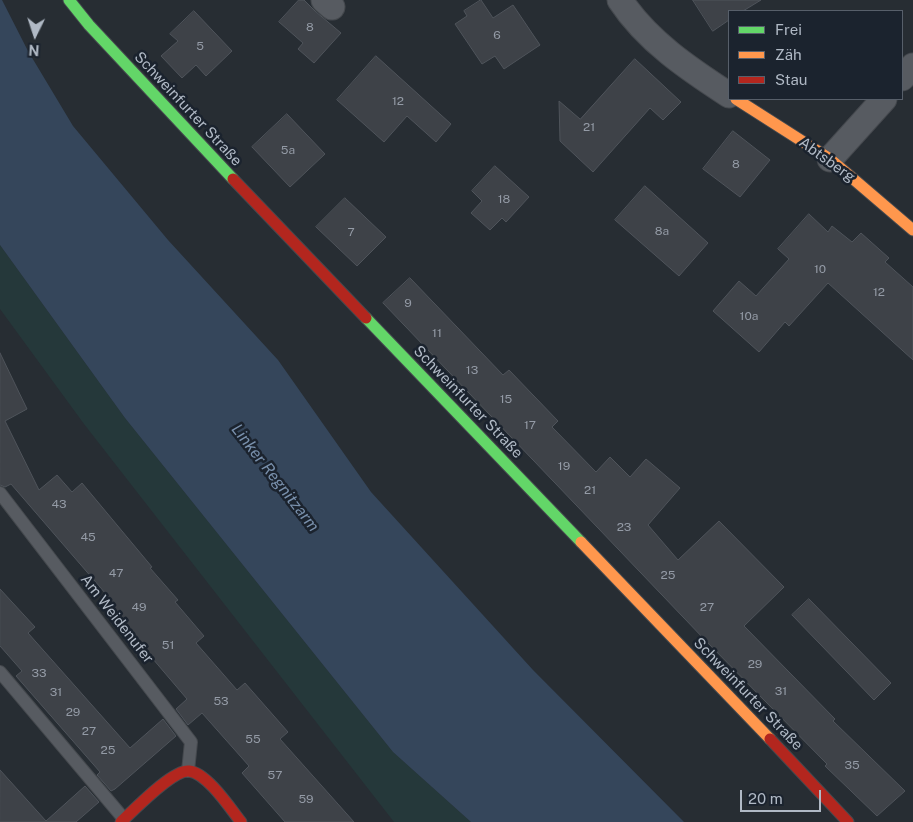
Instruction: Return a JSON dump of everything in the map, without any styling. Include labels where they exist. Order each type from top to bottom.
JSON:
[{"type":"street","name":"Schweinfurter Straße","points":[[69,0],[89,25],[228,175],[594,554],[848,822]]},
{"type":"street","points":[[620,0],[632,18],[660,46],[708,82],[728,94]]},
{"type":"street","points":[[903,77],[913,66]]},
{"type":"street","name":"Abtsberg","points":[[738,100],[830,159],[913,230]]},
{"type":"street","points":[[830,159],[883,100]]},
{"type":"street","points":[[123,820],[168,780],[179,773],[188,771],[208,782],[241,822]]},
{"type":"lane","name":"Am Weidenufer","points":[[0,493],[191,742],[188,771]]},
{"type":"lane","points":[[0,672],[123,820]]},
{"type":"shaded area","points":[[0,245],[125,418],[393,752],[471,822],[394,822],[84,424],[0,309]]},
{"type":"water","name":"Linker Regnitzarm","points":[[0,0],[2,0],[28,51],[73,126],[168,240],[278,360],[371,492],[533,670],[684,822],[471,822],[393,752],[125,418],[0,245]]},
{"type":"building","points":[[299,0],[304,0],[341,33],[314,63],[298,49],[303,43],[279,22]]},
{"type":"building","points":[[481,0],[493,18],[513,5],[540,45],[504,69],[495,56],[482,64],[455,24],[467,16],[464,11]]},
{"type":"building","points":[[693,0],[761,0],[745,10],[728,10],[728,21],[713,31]]},
{"type":"building","points":[[194,11],[232,51],[206,76],[196,65],[182,78],[161,56],[178,41],[170,34]]},
{"type":"building","points":[[376,56],[451,124],[436,142],[407,116],[384,142],[337,100]]},
{"type":"building","points":[[635,59],[681,102],[663,120],[650,108],[593,172],[560,141],[559,101],[580,119]]},
{"type":"building","points":[[287,114],[325,154],[290,187],[252,147]]},
{"type":"building","points":[[733,131],[770,160],[740,197],[703,169]]},
{"type":"building","points":[[495,166],[529,197],[506,222],[502,218],[490,230],[471,213],[482,201],[472,191]]},
{"type":"building","points":[[645,186],[708,243],[679,276],[615,220]]},
{"type":"building","points":[[345,198],[386,237],[357,266],[316,227]]},
{"type":"building","points":[[809,214],[828,232],[832,226],[852,242],[861,233],[889,258],[885,262],[913,287],[913,360],[828,283],[789,326],[785,322],[759,352],[713,311],[739,281],[756,296],[789,259],[778,249]]},
{"type":"building","points":[[410,278],[503,375],[509,370],[558,421],[552,427],[596,472],[610,457],[630,477],[646,459],[680,488],[648,525],[678,560],[719,521],[784,587],[744,626],[835,719],[833,721],[905,791],[877,816],[825,766],[827,764],[705,640],[383,303]]},
{"type":"building","points":[[0,353],[27,409],[5,421],[39,490],[57,475],[72,492],[82,483],[152,567],[150,568],[178,600],[175,602],[204,636],[196,643],[237,690],[245,683],[288,732],[280,739],[354,822],[285,822],[242,773],[249,766],[202,713],[188,725],[176,709],[187,699],[107,605],[112,601],[11,484],[5,487],[0,485]]},
{"type":"building","points":[[0,589],[35,627],[28,633],[130,748],[163,719],[176,736],[115,789],[111,791],[97,775],[100,772],[16,676],[22,671],[0,646]]},
{"type":"building","points":[[809,599],[891,683],[874,700],[792,615]]},
{"type":"building","points":[[0,770],[46,821],[85,786],[99,802],[76,822],[0,822]]},
{"type":"traffic: fast","points":[[69,0],[89,25],[233,179]]},
{"type":"traffic: fast","points":[[366,318],[581,542]]},
{"type":"traffic: slow","points":[[738,100],[830,159],[913,230]]},
{"type":"traffic: slow","points":[[581,542],[770,739]]},
{"type":"traffic: jam","points":[[233,179],[366,318]]},
{"type":"traffic: jam","points":[[770,739],[848,822]]},
{"type":"traffic: jam","points":[[121,822],[164,783],[182,772],[189,771],[196,773],[210,784],[241,822]]}]
